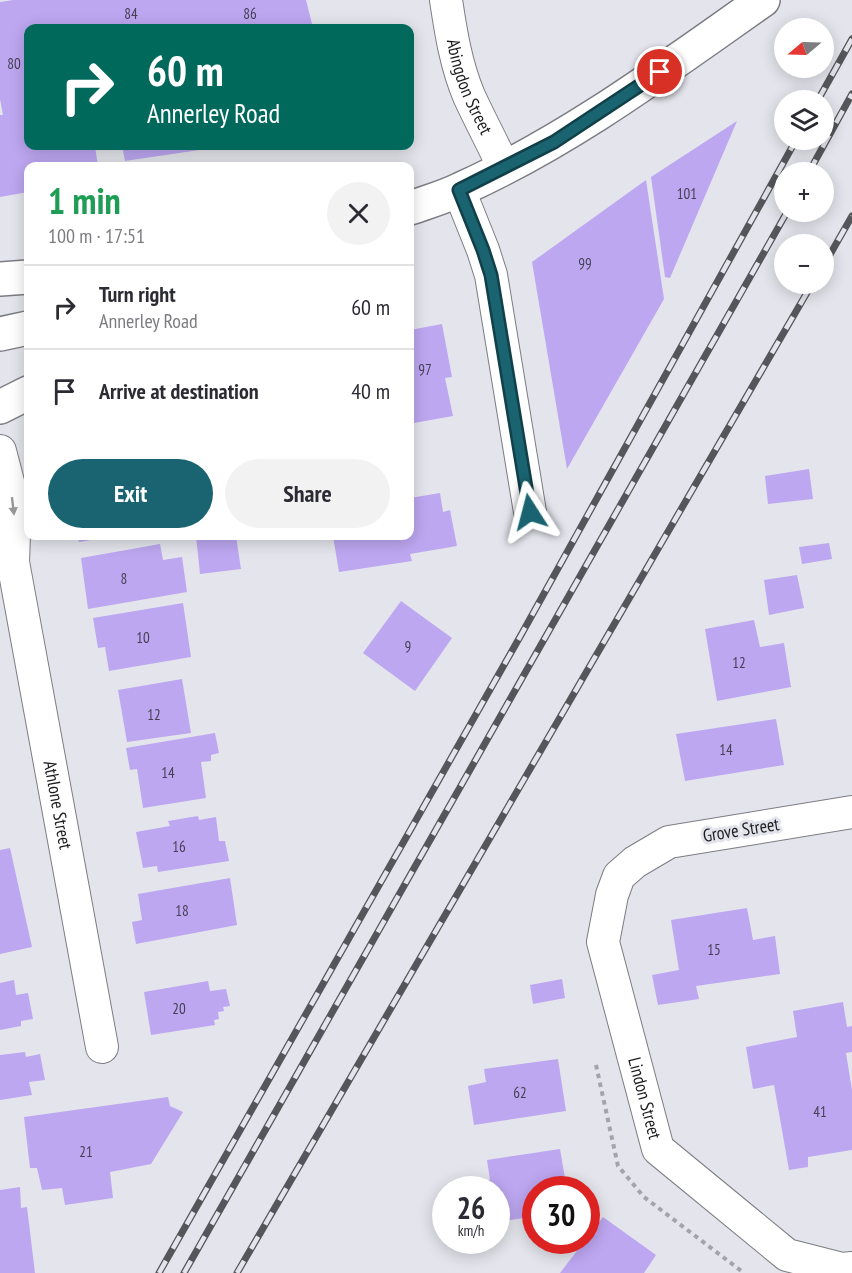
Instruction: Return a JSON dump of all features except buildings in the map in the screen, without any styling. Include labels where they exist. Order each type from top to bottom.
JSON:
[{"type":"main road","points":[[414,207],[459,190],[554,142],[643,84],[763,0]]},
{"type":"main road","points":[[0,279],[24,278]]},
{"type":"main road","points":[[0,333],[24,329]]},
{"type":"main road","points":[[0,407],[24,395]]},
{"type":"street","name":"Abingdon Street","points":[[446,0],[458,64],[469,96],[504,168]]},
{"type":"street","points":[[459,190],[491,275],[530,512]]},
{"type":"street","name":"Athlone Street","points":[[0,451],[15,509],[7,550],[102,1047]]},
{"type":"street","name":"Grove Street","points":[[635,861],[669,842],[852,812]]},
{"type":"street","name":"Lindon Street","points":[[635,861],[619,876],[612,895],[603,942],[658,1149],[787,1255],[842,1269],[852,1268]]},
{"type":"path","points":[[596,1064],[618,1166],[644,1197],[744,1273]]},
{"type":"railway","points":[[824,90],[852,39]]},
{"type":"railway","points":[[815,162],[852,94]]},
{"type":"railway","points":[[159,1273],[521,635],[790,150]]},
{"type":"railway","points":[[834,248],[852,216]]},
{"type":"railway","points":[[184,1273],[781,222]]},
{"type":"railway","points":[[237,1273],[806,294]]},
{"type":"route","points":[[530,512],[491,275],[459,190],[554,142],[660,72]]}]
